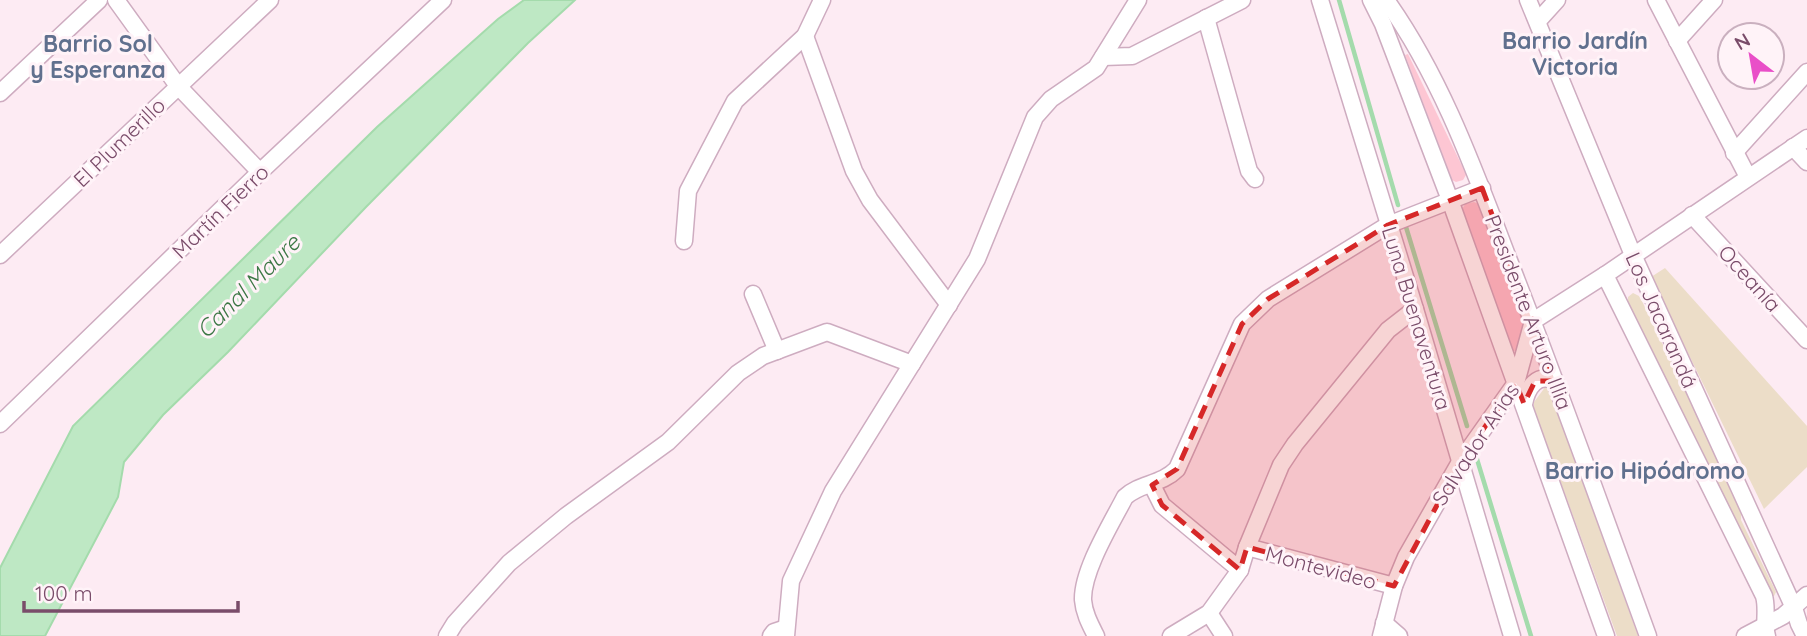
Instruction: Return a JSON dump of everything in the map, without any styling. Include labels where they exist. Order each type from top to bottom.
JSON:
[{"type":"street","points":[[0,93],[99,0]]},
{"type":"street","points":[[116,0],[178,86],[260,172]]},
{"type":"street","name":"El Plumerillo","points":[[0,256],[270,0]]},
{"type":"street","name":"Martín Fierro","points":[[0,424],[260,172],[443,0]]},
{"type":"street","points":[[684,241],[688,191],[735,101],[805,36],[822,0]]},
{"type":"street","points":[[771,636],[774,632],[786,632],[791,581],[833,491],[977,259],[1035,117],[1051,99],[1096,68],[1138,0]]},
{"type":"street","points":[[1103,57],[1132,56],[1242,0]]},
{"type":"street","name":"Luna Buenaventura","points":[[1320,0],[1512,636]]},
{"type":"street","name":"Presidente Arturo Illia","points":[[1371,0],[1383,24],[1450,200],[1606,636]]},
{"type":"street","name":"Presidente Arturo Illia","points":[[1386,0],[1434,80],[1482,188],[1648,636]]},
{"type":"street","name":"Los Jacarandá","points":[[1528,0],[1633,255],[1805,636]]},
{"type":"street","points":[[1538,21],[1557,0]]},
{"type":"street","points":[[1656,0],[1748,177]]},
{"type":"street","points":[[1677,41],[1714,0]]},
{"type":"street","points":[[1206,18],[1249,171],[1255,179]]},
{"type":"street","points":[[805,36],[854,171],[870,200],[949,305]]},
{"type":"street","points":[[1734,153],[1807,72]]},
{"type":"street","points":[[1533,321],[1800,143],[1807,162]]},
{"type":"street","points":[[1096,636],[1086,615],[1083,598],[1086,576],[1125,497],[1132,491],[1170,477],[1177,469],[1242,324],[1268,299],[1388,225],[1482,188]]},
{"type":"street","name":"Oceanía","points":[[1692,215],[1807,340]]},
{"type":"street","name":"Los Jacarandá","points":[[1605,275],[1763,596],[1766,631]]},
{"type":"street","points":[[753,294],[777,351]]},
{"type":"street","points":[[1171,636],[1209,613],[1240,570],[1281,465],[1295,444],[1388,330],[1415,309]]},
{"type":"street","name":"Salvador Arias","points":[[1383,629],[1405,557],[1460,462],[1516,383],[1533,321]]},
{"type":"street","points":[[447,636],[455,623],[509,562],[566,516],[668,442],[738,373],[764,356],[827,332],[912,364]]},
{"type":"street","points":[[1524,404],[1528,388],[1535,382],[1544,378],[1555,381]]},
{"type":"street","name":"Montevideo","points":[[1152,485],[1162,505],[1240,570]]},
{"type":"street","name":"Montevideo","points":[[1247,547],[1394,586]]},
{"type":"street","points":[[1745,636],[1766,631],[1807,595]]},
{"type":"street","points":[[1209,613],[1224,636]]},
{"type":"street","points":[[1383,629],[1399,636]]},
{"type":"highlighted area","points":[[1482,188],[1555,381],[1535,381],[1524,404],[1516,383],[1460,462],[1394,586],[1247,547],[1240,570],[1162,505],[1152,485],[1177,469],[1242,324],[1268,299],[1388,225]]},
{"type":"shaded area","points":[[1665,268],[1807,426],[1807,467],[1764,509],[1651,277]]},
{"type":"shaded area","points":[[1633,293],[1641,299],[1741,507],[1741,520],[1776,592],[1774,596],[1756,566],[1628,302],[1628,297]]},
{"type":"shaded area","points":[[1546,386],[1638,636],[1617,636],[1534,409],[1534,402]]},
{"type":"sand","points":[[1408,54],[1465,172],[1463,180],[1452,180],[1405,55]]},
{"type":"sand","points":[[1465,204],[1479,204],[1527,327],[1515,351],[1512,351],[1461,211]]},
{"type":"water","name":"Canal Maure","points":[[524,0],[575,0],[528,43],[228,352],[163,415],[124,462],[118,497],[45,636],[0,636],[0,568],[73,426],[377,127],[498,19]]},
{"type":"waterway","points":[[1339,0],[1398,205]]},
{"type":"waterway","points":[[1406,227],[1467,426]]},
{"type":"waterway","points":[[1476,456],[1531,636]]},
{"type":"district","name":"Barrio Jardín Victoria","points":[[1575,53]]},
{"type":"district","name":"Barrio Sol y Esperanza","points":[[98,56]]},
{"type":"district","name":"Barrio Hipódromo","points":[[1645,470]]}]
